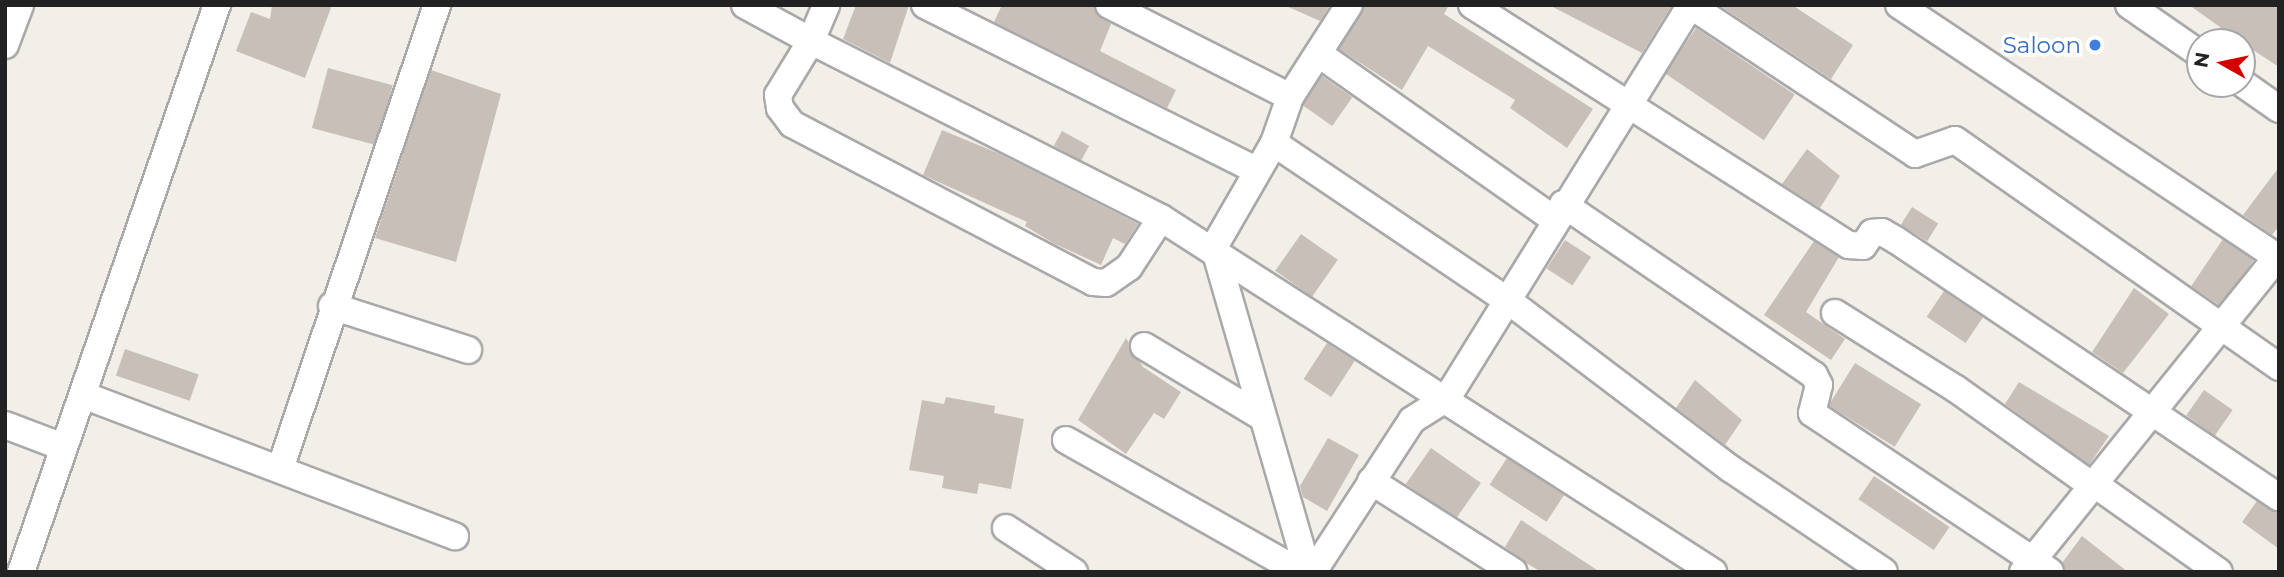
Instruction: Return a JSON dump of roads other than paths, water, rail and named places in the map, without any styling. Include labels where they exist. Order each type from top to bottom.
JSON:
[{"type":"street","points":[[5,45],[20,5]]},
{"type":"street","points":[[23,567],[217,5]]},
{"type":"street","points":[[280,469],[332,306],[437,5]]},
{"type":"street","points":[[745,5],[1214,247],[1713,572]]},
{"type":"street","points":[[826,5],[811,41],[778,94],[780,108],[792,124],[1093,282],[1106,283],[1129,267],[1161,218]]},
{"type":"street","points":[[925,5],[1256,170]]},
{"type":"street","points":[[1109,5],[1290,97]]},
{"type":"street","points":[[1311,572],[1262,417],[1214,247],[1274,143],[1290,97],[1349,5]]},
{"type":"street","points":[[1472,5],[1629,101],[1849,245],[1863,246],[1872,233],[1896,240],[2279,497]]},
{"type":"street","points":[[1311,572],[1412,420],[1447,398],[1510,302],[1559,211],[1691,5],[1915,154],[1955,141],[2224,326],[2279,367]]},
{"type":"street","points":[[1319,54],[1814,375],[1819,385],[1812,413],[2035,568],[2092,484],[2278,257],[1899,5]]},
{"type":"street","points":[[2129,5],[2186,44]]},
{"type":"street","points":[[2256,93],[2279,109]]},
{"type":"street","points":[[1274,143],[1510,302],[1731,469],[1884,572]]},
{"type":"street","points":[[332,306],[468,350]]},
{"type":"street","points":[[1835,313],[1956,389],[2219,572]]},
{"type":"street","points":[[1144,346],[1262,417]]},
{"type":"street","points":[[83,395],[455,536]]},
{"type":"street","points":[[5,425],[63,447]]},
{"type":"street","points":[[1066,440],[1300,572]]},
{"type":"street","points":[[1371,481],[1514,572]]},
{"type":"street","points":[[1006,528],[1074,572]]},
{"type":"place","name":"Saloon","points":[[2095,45]]}]
